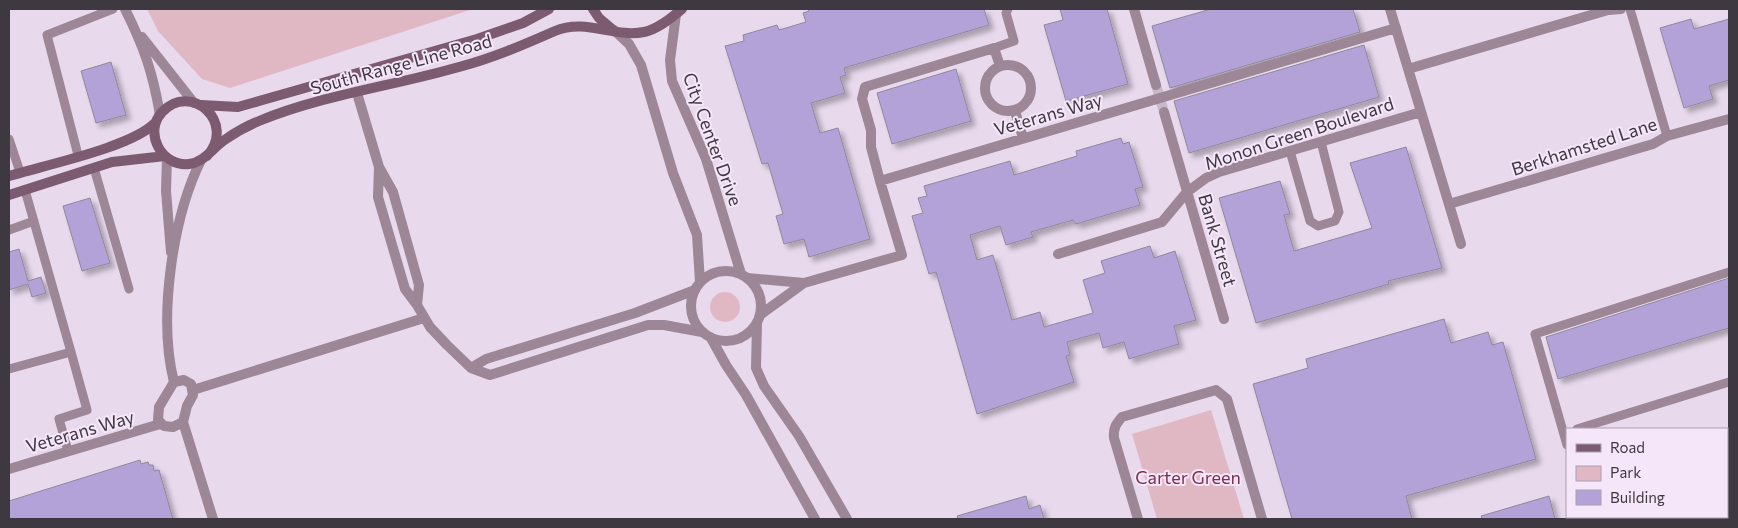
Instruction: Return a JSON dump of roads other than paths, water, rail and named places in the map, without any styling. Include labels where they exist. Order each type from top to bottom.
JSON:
[{"type":"main road","name":"South Range Line Road","points":[[197,104],[238,107],[477,39],[523,23],[549,9]]},
{"type":"main road","points":[[594,9],[599,18],[613,30]]},
{"type":"main road","name":"South Range Line Road","points":[[204,158],[224,139],[259,121],[476,62],[512,50],[560,30],[588,26],[633,34],[644,32],[656,28],[678,11]]},
{"type":"main road","points":[[9,176],[136,137],[150,128],[175,103],[197,104],[210,113],[217,132],[215,145],[204,158],[183,164],[166,157],[124,160],[9,195]]},
{"type":"main road","points":[[158,118],[155,128],[156,143],[166,157]]},
{"type":"street","points":[[125,9],[136,31],[153,75],[158,118]]},
{"type":"street","points":[[1134,9],[1156,85]]},
{"type":"street","name":"Monon Green Boulevard","points":[[1390,9],[1461,244]]},
{"type":"street","points":[[1408,69],[1608,10],[1621,9]]},
{"type":"street","name":"City Center Drive","points":[[678,11],[670,60],[672,81],[706,159],[744,276]]},
{"type":"street","name":"Veterans Way","points":[[880,181],[1396,28]]},
{"type":"street","points":[[613,30],[629,44],[641,65],[673,173],[697,235],[698,286],[692,311],[695,322],[702,332],[711,338],[733,341],[747,334],[759,319],[804,283],[902,254],[871,147],[871,130],[862,100],[865,87],[994,48],[1000,66]]},
{"type":"street","points":[[136,31],[197,104]]},
{"type":"street","points":[[1000,66],[1018,67],[1026,73],[1030,81],[1029,99],[1023,106],[1015,110],[1006,112],[997,109],[990,104],[986,96],[987,78],[992,70],[1000,66]]},
{"type":"street","points":[[357,93],[379,167],[393,192],[417,276],[419,285],[417,305]]},
{"type":"street","points":[[1015,110],[1023,138]]},
{"type":"street","name":"Bank Street","points":[[1164,112],[1224,319]]},
{"type":"street","name":"Monon Green Boulevard","points":[[1058,254],[1162,222],[1187,192],[1206,178],[1219,172],[1421,112]]},
{"type":"street","name":"Berkhamsted Lane","points":[[1449,204],[1653,144],[1667,136],[1729,119]]},
{"type":"street","points":[[166,157],[166,191],[172,266]]},
{"type":"street","points":[[160,424],[157,414],[159,407],[174,382],[166,329],[172,266],[186,198],[204,158]]},
{"type":"street","points":[[379,167],[378,197],[405,289],[424,318],[447,345],[471,368],[490,375],[648,326],[664,325],[702,332]]},
{"type":"street","points":[[471,368],[486,359],[635,313],[698,286],[716,272],[724,271],[744,276],[804,283]]},
{"type":"street","points":[[744,276],[753,284],[760,298],[756,368],[764,386],[799,436],[846,519]]},
{"type":"street","points":[[192,390],[424,318]]},
{"type":"street","points":[[711,338],[746,395],[815,519]]},
{"type":"street","points":[[174,382],[184,380],[191,384],[193,395],[186,406],[183,422],[213,519]]},
{"type":"street","points":[[1138,519],[1114,438],[1113,429],[1116,424],[1122,417],[1216,390],[1227,399],[1262,519]]},
{"type":"street","name":"Veterans Way","points":[[9,469],[160,424],[173,427],[183,422]]},
{"type":"lane","points":[[78,155],[47,35],[113,9]]},
{"type":"lane","points":[[994,48],[1014,41],[1006,13],[1008,9]]},
{"type":"lane","points":[[1630,9],[1667,136]]},
{"type":"lane","points":[[9,138],[20,172]]},
{"type":"lane","points":[[1290,151],[1310,221],[1318,226],[1335,221],[1340,212],[1321,142]]},
{"type":"lane","points":[[94,168],[130,289]]},
{"type":"lane","points":[[25,190],[87,410],[59,419],[68,451]]},
{"type":"lane","points":[[9,230],[34,221]]},
{"type":"lane","points":[[1565,433],[1535,334],[1729,272]]},
{"type":"lane","points":[[9,369],[71,352]]},
{"type":"lane","points":[[1580,428],[1729,382]]},
{"type":"tunnel","points":[[1156,85],[1164,112]]},
{"type":"park label","name":"Carter Green","points":[[1188,477]]}]
